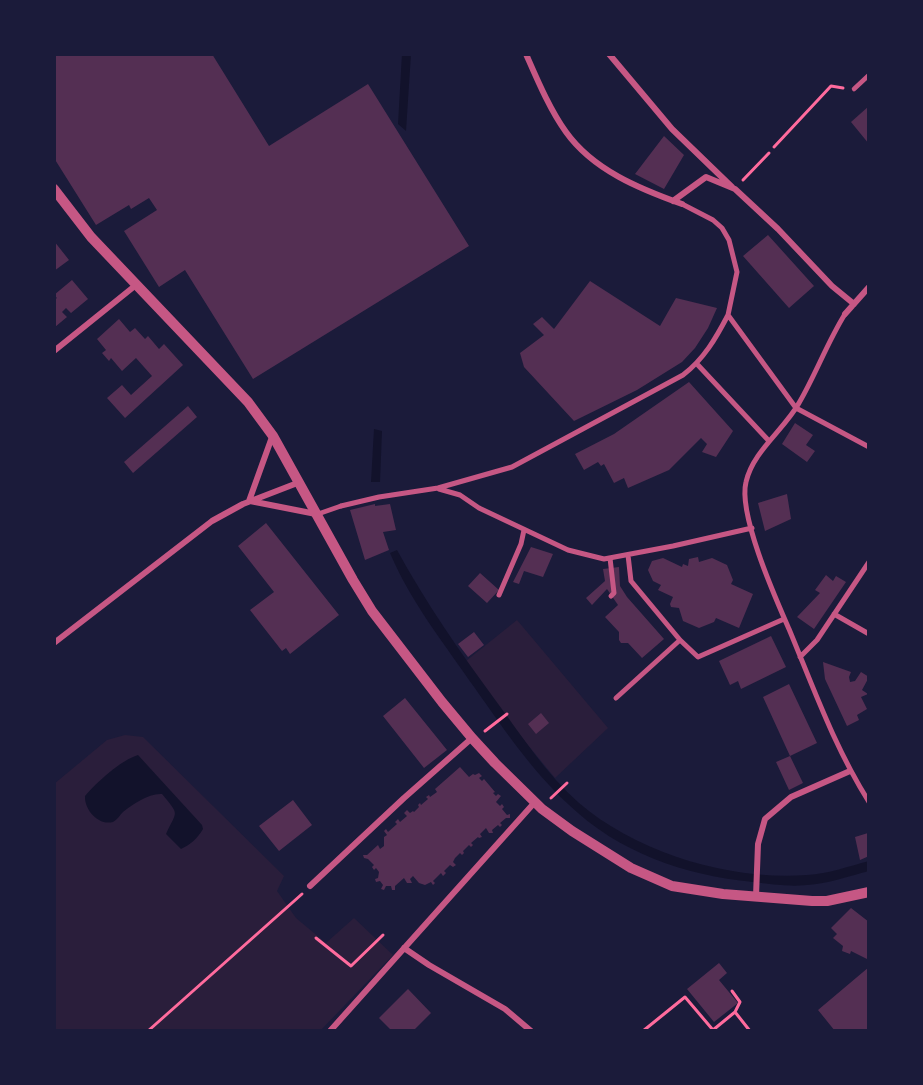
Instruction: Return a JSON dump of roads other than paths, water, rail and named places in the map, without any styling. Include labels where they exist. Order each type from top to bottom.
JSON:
[{"type":"street","points":[[341,506],[379,497],[438,488],[512,467],[683,375],[697,364],[718,335],[728,315],[737,272],[729,240],[722,228],[713,220],[682,204],[636,186],[602,166],[581,150],[557,119],[526,54]]},
{"type":"street","points":[[609,54],[672,129],[778,230],[832,286],[854,304]]},
{"type":"street","points":[[674,201],[706,177],[735,189]]},
{"type":"street","points":[[54,189],[91,237],[248,402],[273,436],[352,580],[372,611],[472,738],[535,802],[603,852],[660,882],[697,891],[812,901],[869,892]]},
{"type":"street","points":[[54,351],[136,285]]},
{"type":"street","points":[[869,287],[845,314],[796,408],[753,464],[746,481],[744,497],[766,576],[814,694],[850,771],[869,802]]},
{"type":"street","points":[[728,315],[796,408],[869,447]]},
{"type":"street","points":[[697,364],[769,441]]},
{"type":"street","points":[[249,501],[273,436]]},
{"type":"street","points":[[54,643],[212,521],[249,501],[300,482]]},
{"type":"street","points":[[438,488],[460,495],[479,508],[568,550],[604,559],[752,528]]},
{"type":"street","points":[[249,501],[317,514]]},
{"type":"street","points":[[499,595],[521,544],[524,530]]},
{"type":"street","points":[[628,555],[632,581],[680,640],[698,657],[784,619]]},
{"type":"street","points":[[610,558],[614,593],[611,596]]},
{"type":"street","points":[[800,657],[817,640],[869,562]]},
{"type":"street","points":[[834,614],[869,634]]},
{"type":"street","points":[[616,698],[680,640]]},
{"type":"street","points":[[310,886],[426,777],[472,738]]},
{"type":"street","points":[[756,896],[758,844],[765,819],[791,797],[850,771]]},
{"type":"street","points":[[330,1031],[535,802]]},
{"type":"street","points":[[404,948],[505,1009],[531,1031]]},
{"type":"lane","points":[[854,89],[869,75]]},
{"type":"lane","points":[[317,514],[341,506]]}]
